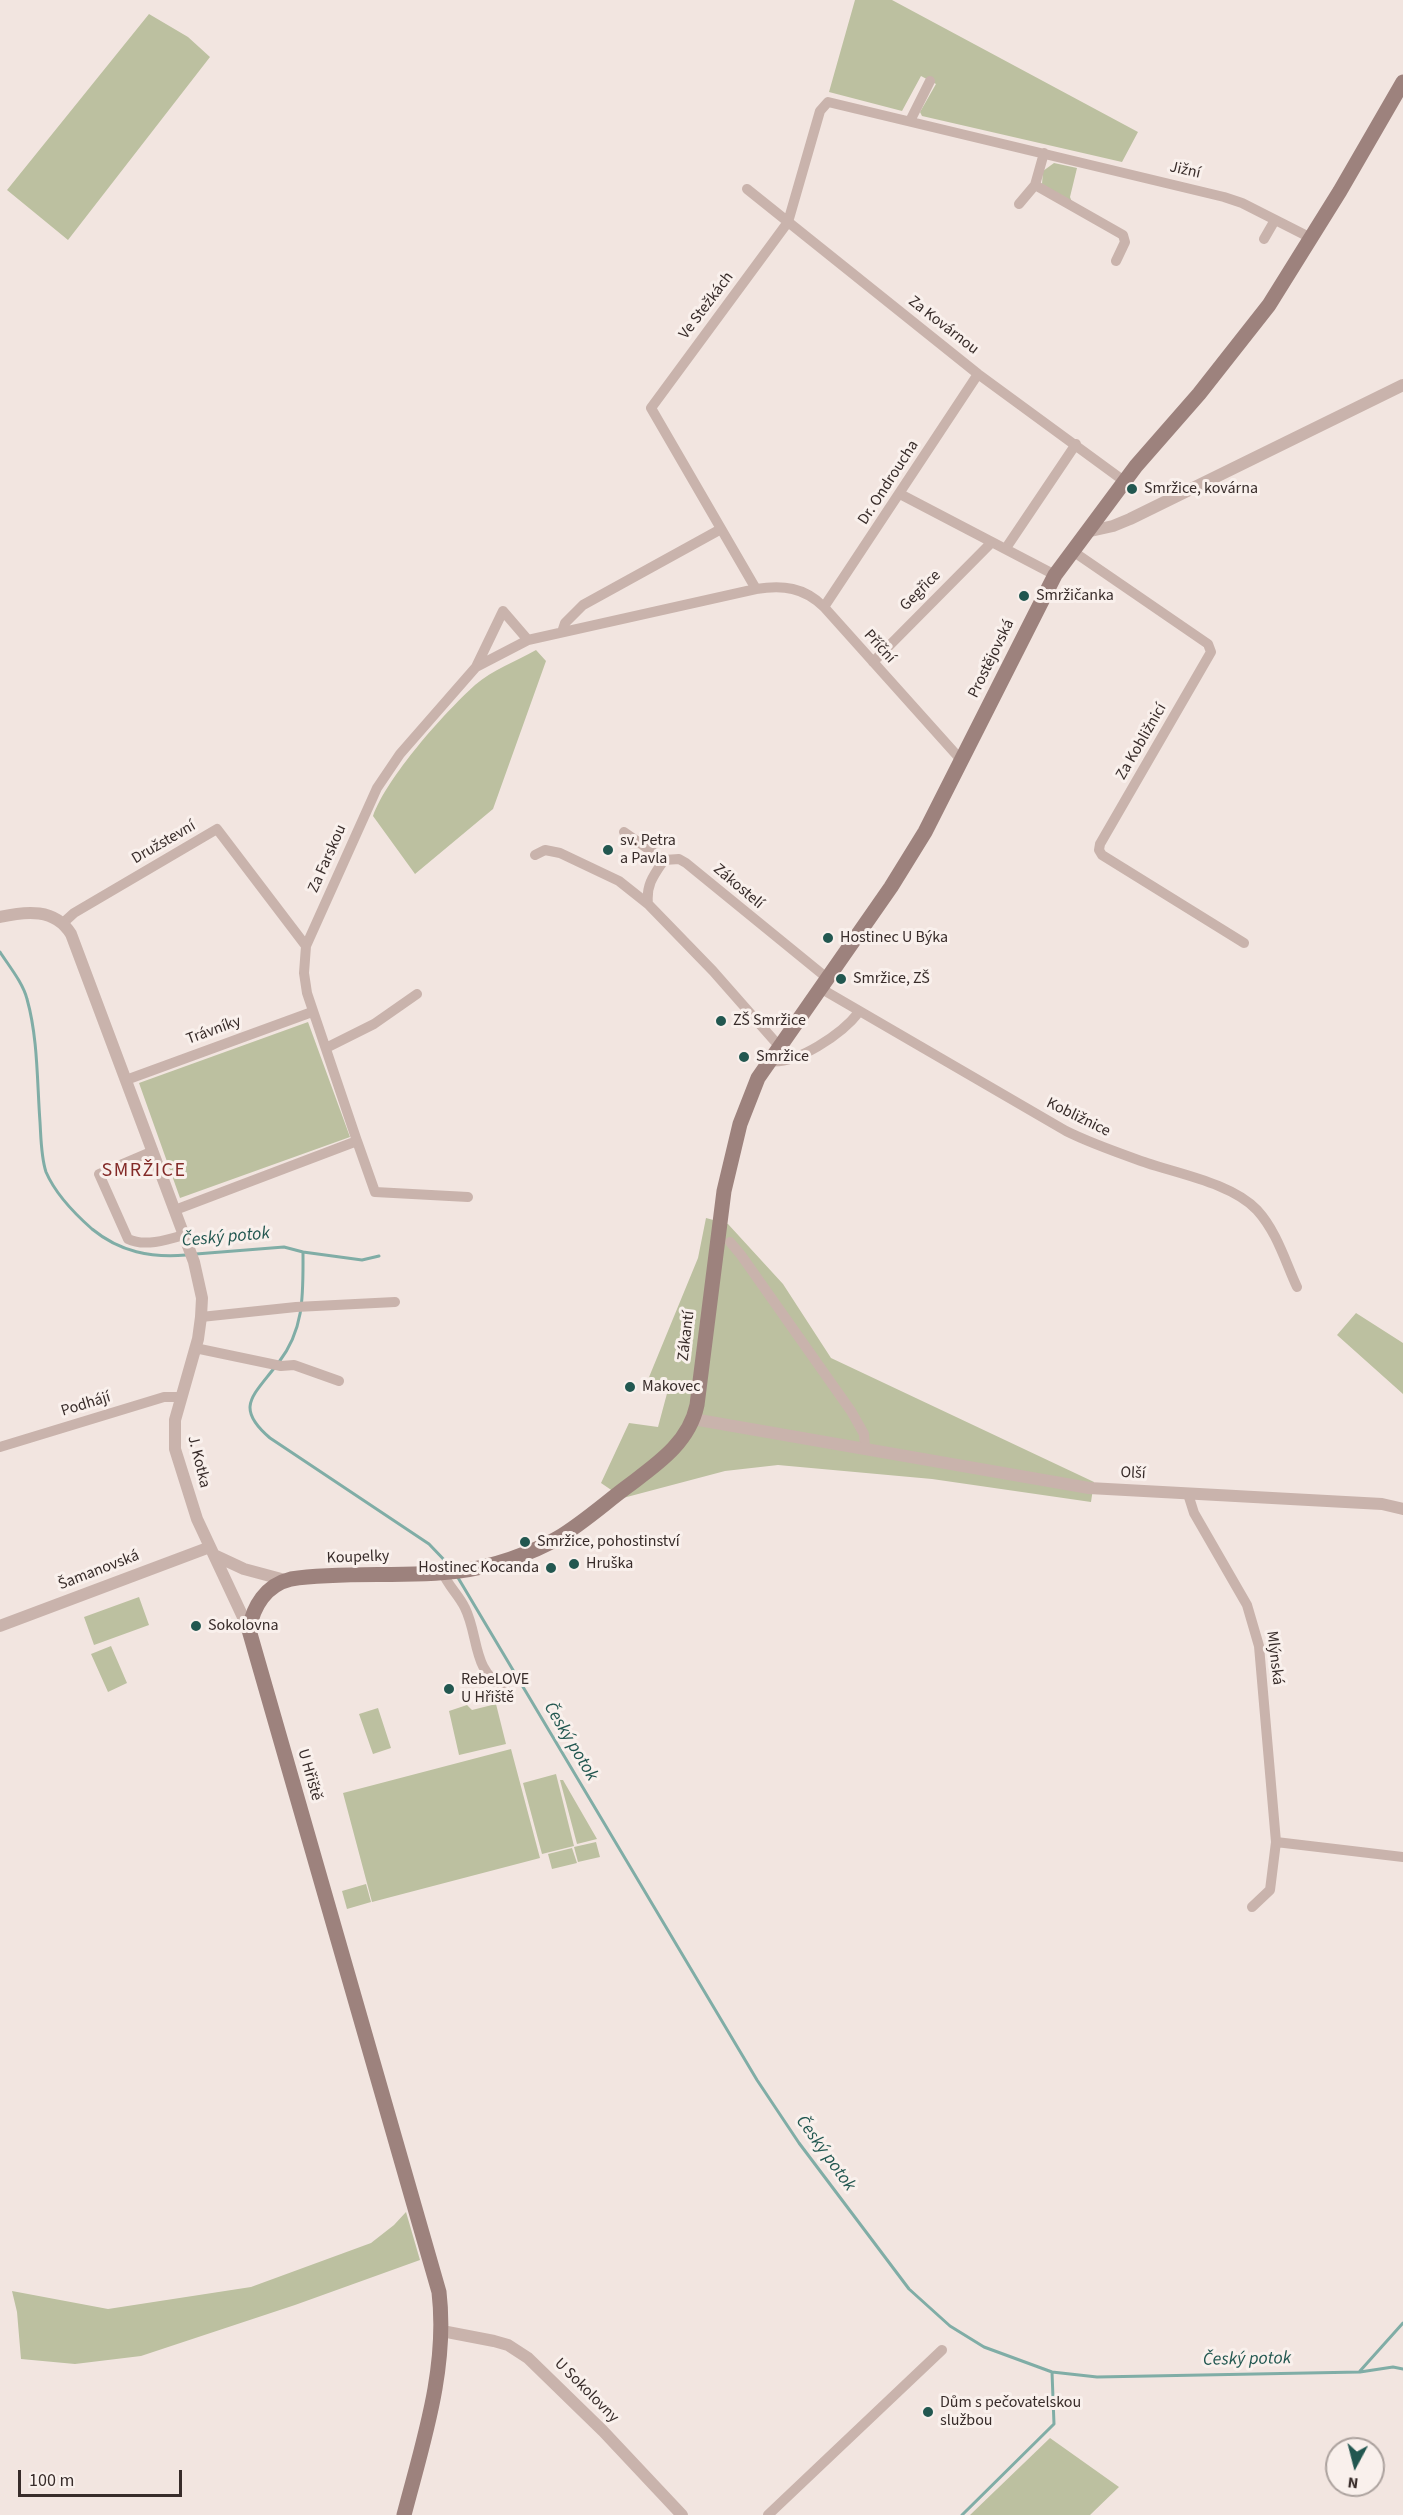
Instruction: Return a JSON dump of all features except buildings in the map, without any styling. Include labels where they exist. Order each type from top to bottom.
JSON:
[{"type":"main road","name":"Prostějovská","points":[[768,1061],[905,865],[935,815],[1054,575],[1124,481],[1206,385],[1269,304],[1296,263],[1403,82]]},
{"type":"main road","name":"Zákantí","points":[[468,1570],[522,1553],[559,1537],[667,1456],[686,1433],[697,1405],[726,1178],[744,1110],[768,1061]]},
{"type":"main road","name":"Koupelky","points":[[285,1580],[306,1577],[445,1573],[468,1570]]},
{"type":"main road","points":[[249,1630],[253,1611],[260,1599],[285,1580]]},
{"type":"main road","name":"U Hřiště","points":[[249,1630],[439,2292],[442,2331],[440,2359],[404,2515]]},
{"type":"street","points":[[909,121],[930,81]]},
{"type":"street","name":"Jižní","points":[[788,222],[820,111],[828,102],[834,102],[1224,197],[1242,203],[1311,238]]},
{"type":"street","points":[[1019,204],[1035,185],[1044,153]]},
{"type":"street","points":[[1035,185],[1123,235],[1125,242],[1116,261]]},
{"type":"street","name":"Za Kovárnou","points":[[747,189],[978,374],[1124,481]]},
{"type":"street","points":[[1264,239],[1275,220]]},
{"type":"street","name":"Ve Stežkách","points":[[721,529],[651,408],[788,222]]},
{"type":"street","name":"Dr. Ondroucha","points":[[824,607],[978,374]]},
{"type":"street","points":[[1086,532],[1113,526],[1130,519],[1403,385]]},
{"type":"street","points":[[1006,549],[1076,444]]},
{"type":"street","points":[[900,494],[1054,575]]},
{"type":"street","points":[[562,632],[565,623],[583,605],[721,529],[756,589]]},
{"type":"street","name":"Gegřice","points":[[873,662],[992,542]]},
{"type":"street","name":"Za Kobližnicí","points":[[1071,550],[1208,644],[1211,651],[1099,849],[1102,855],[1244,943]]},
{"type":"street","name":"Příční","points":[[528,640],[756,589],[774,586],[796,589],[814,597],[824,607],[962,760]]},
{"type":"street","points":[[476,667],[503,611],[528,640]]},
{"type":"street","name":"Za Farskou","points":[[326,1048],[312,1012],[304,973],[306,946],[376,788],[400,754],[476,667],[528,640]]},
{"type":"street","name":"Družstevní","points":[[63,923],[74,913],[218,829],[306,946]]},
{"type":"street","name":"Zákostelí","points":[[624,832],[664,860],[679,859],[686,863],[824,983]]},
{"type":"street","points":[[535,855],[545,850],[560,853],[619,881],[648,904],[713,971],[779,1046]]},
{"type":"street","points":[[648,904],[646,891],[664,860]]},
{"type":"street","points":[[1,916],[35,912],[50,915],[63,923],[71,934],[194,1262],[202,1298],[195,1348],[276,1364],[294,1365],[339,1382]]},
{"type":"street","name":"Kobližnice","points":[[824,983],[858,1012],[1065,1131],[1094,1144],[1209,1183],[1242,1199],[1255,1208],[1273,1231],[1297,1287]]},
{"type":"street","points":[[417,994],[374,1024],[326,1048],[375,1192],[468,1197]]},
{"type":"street","name":"Trávníky","points":[[126,1080],[312,1012]]},
{"type":"street","points":[[768,1061],[780,1062],[790,1059],[834,1036],[851,1022],[858,1012]]},
{"type":"street","points":[[175,1209],[357,1141]]},
{"type":"street","points":[[153,1151],[99,1174],[128,1239],[136,1242],[150,1242],[185,1238]]},
{"type":"street","points":[[730,1242],[851,1411],[864,1434],[865,1448]]},
{"type":"street","points":[[201,1317],[296,1307],[395,1302]]},
{"type":"street","name":"J. Kotka","points":[[195,1348],[174,1427],[176,1456],[197,1519],[212,1551]]},
{"type":"street","name":"Podhájí","points":[[0,1447],[164,1397],[181,1397]]},
{"type":"street","name":"Olší","points":[[693,1419],[1089,1488],[1382,1504],[1403,1509]]},
{"type":"street","name":"Mlýnská","points":[[1188,1494],[1194,1513],[1241,1592],[1255,1628],[1259,1646],[1276,1842],[1270,1890],[1252,1907]]},
{"type":"street","points":[[212,1551],[249,1630]]},
{"type":"street","name":"Koupelky","points":[[212,1551],[244,1569],[285,1580]]},
{"type":"street","name":"Šamanovská","points":[[0,1626],[212,1551]]},
{"type":"street","points":[[445,1573],[467,1611],[475,1633],[479,1661],[496,1683],[505,1688]]},
{"type":"street","points":[[1276,1842],[1403,1857]]},
{"type":"street","name":"U Sokolovny","points":[[442,2331],[494,2341],[528,2358],[603,2431],[682,2515]]},
{"type":"street","points":[[768,2515],[942,2350]]},
{"type":"green space","points":[[855,0],[892,0],[1138,132],[1122,162],[922,116],[920,112],[936,84],[921,76],[902,111],[829,92]]},
{"type":"green space","points":[[149,14],[188,37],[210,57],[68,240],[7,190]]},
{"type":"green space","points":[[1054,163],[1077,168],[1070,197],[1072,202],[1042,184],[1043,171]]},
{"type":"green space","points":[[536,650],[546,661],[493,809],[415,874],[373,816],[380,800],[418,746],[462,697],[489,675]]},
{"type":"green space","points":[[308,1022],[350,1137],[180,1198],[139,1083]]},
{"type":"green space","points":[[706,1218],[728,1224],[783,1284],[831,1358],[1094,1482],[1091,1502],[932,1479],[778,1465],[725,1471],[623,1498],[601,1483],[629,1423],[658,1427],[669,1386],[647,1382],[698,1258]]},
{"type":"green space","points":[[1356,1313],[1403,1343],[1403,1394],[1337,1335]]},
{"type":"green space","points":[[139,1597],[149,1625],[94,1645],[84,1617]]},
{"type":"green space","points":[[111,1646],[127,1683],[108,1692],[91,1654]]},
{"type":"green space","points":[[496,1704],[506,1744],[459,1755],[449,1711],[467,1705],[472,1710]]},
{"type":"green space","points":[[378,1708],[391,1748],[373,1754],[359,1714]]},
{"type":"green space","points":[[511,1749],[540,1858],[372,1902],[343,1793]]},
{"type":"green space","points":[[556,1774],[574,1846],[542,1854],[523,1783]]},
{"type":"green space","points":[[560,1780],[563,1780],[597,1839],[577,1844]]},
{"type":"green space","points":[[596,1842],[600,1857],[578,1862],[574,1847]]},
{"type":"green space","points":[[572,1848],[577,1863],[552,1869],[548,1854]]},
{"type":"green space","points":[[366,1884],[371,1902],[347,1909],[342,1891]]},
{"type":"green space","points":[[406,2212],[420,2260],[295,2305],[141,2356],[75,2364],[21,2359],[17,2312],[12,2291],[108,2309],[251,2287],[371,2243]]},
{"type":"green space","points":[[1050,2438],[1119,2487],[1090,2515],[970,2515]]},
{"type":"waterway","name":"Český potok","points":[[0,952],[22,987],[31,1014],[42,1154],[46,1172],[55,1188],[66,1203],[92,1229],[114,1243],[136,1252],[186,1255]]},
{"type":"waterway","name":"Český potok","points":[[196,1254],[284,1247],[303,1252],[301,1310],[294,1336],[279,1362]]},
{"type":"waterway","points":[[303,1252],[362,1260],[379,1256]]},
{"type":"waterway","name":"Český potok","points":[[275,1367],[254,1395],[251,1403],[250,1410],[259,1428],[270,1438],[429,1544],[450,1566]]},
{"type":"waterway","name":"Český potok","points":[[457,1576],[757,2080],[799,2143],[909,2289],[950,2326],[984,2347],[1052,2372],[1097,2377],[1360,2372],[1393,2367],[1403,2369]]},
{"type":"waterway","points":[[1360,2371],[1403,2323]]},
{"type":"waterway","points":[[962,2515],[1054,2424],[1052,2372]]},
{"type":"place","name":"Smržice, kovárna","points":[[1132,489]]},
{"type":"place","name":"Smržičanka","points":[[1024,596]]},
{"type":"place","name":"sv. Petra a Pavla","points":[[608,850]]},
{"type":"place","name":"Hostinec U Býka","points":[[828,938]]},
{"type":"place","name":"Smržice, ZŠ","points":[[841,979]]},
{"type":"place","name":"ZŠ Smržice","points":[[721,1021]]},
{"type":"place","name":"Smržice","points":[[744,1057]]},
{"type":"place","name":"Makovec","points":[[630,1387]]},
{"type":"place","name":"Smržice, pohostinství","points":[[525,1542]]},
{"type":"place","name":"Hruška","points":[[574,1564]]},
{"type":"place","name":"Hostinec Kocanda","points":[[551,1568]]},
{"type":"place","name":"Sokolovna","points":[[196,1626]]},
{"type":"place","name":"RebeLOVE U Hřiště","points":[[449,1689]]},
{"type":"place","name":"Dům s pečovatelskou službou","points":[[928,2412]]},
{"type":"district","name":"SMRŽICE","points":[[144,1172]]}]
